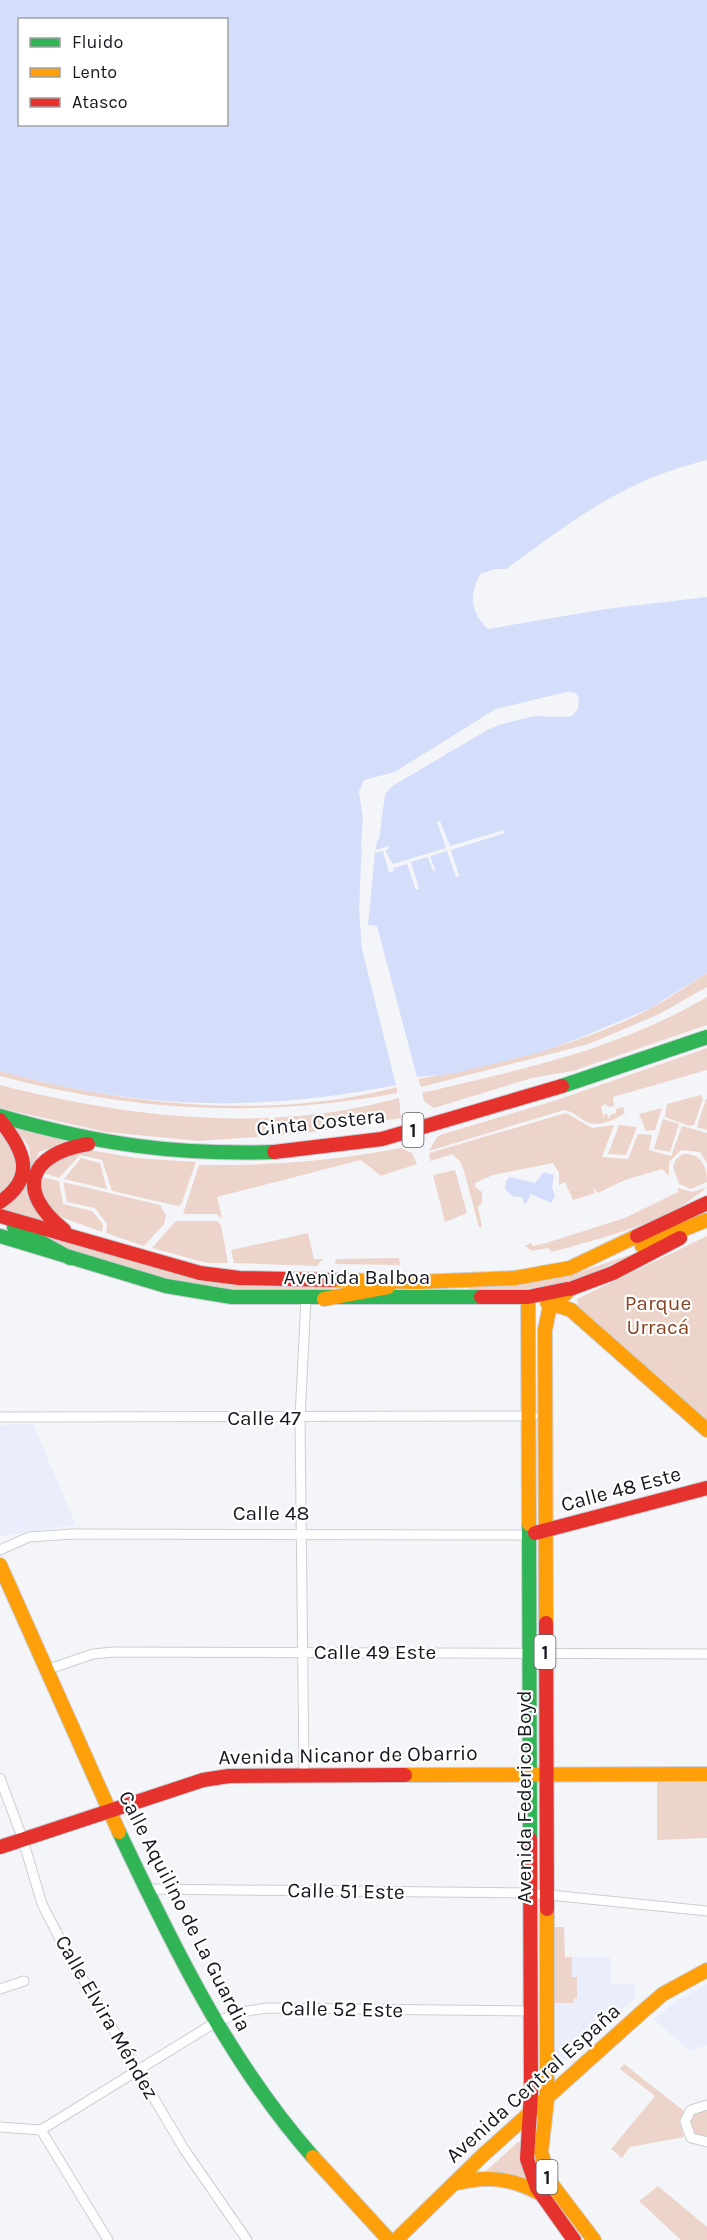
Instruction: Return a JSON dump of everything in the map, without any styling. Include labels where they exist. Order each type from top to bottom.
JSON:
[{"type":"main road","name":"Cinta Costera","points":[[0,1118],[107,1143],[147,1148],[229,1151],[304,1148],[381,1139],[610,1071],[707,1037]]},
{"type":"main road","points":[[0,1118],[16,1140],[25,1162],[17,1188],[0,1202]]},
{"type":"main road","points":[[93,1242],[69,1233],[46,1216],[37,1203],[33,1185],[41,1162],[55,1151],[70,1146],[107,1143]]},
{"type":"main road","name":"Avenida Balboa","points":[[0,1218],[200,1273],[239,1278],[417,1282],[503,1279],[570,1268],[707,1203]]},
{"type":"main road","points":[[0,1218],[70,1258]]},
{"type":"main road","points":[[570,1268],[616,1257],[707,1222]]},
{"type":"main road","points":[[551,1299],[570,1289],[613,1273],[707,1222]]},
{"type":"main road","name":"Avenida Balboa","points":[[0,1236],[197,1293],[232,1297],[306,1299],[528,1297],[551,1299]]},
{"type":"main road","points":[[324,1299],[417,1282]]},
{"type":"main road","name":"Avenida Federico Boyd","points":[[528,1297],[530,1653],[545,1893],[546,2100]]},
{"type":"main road","points":[[551,1299],[571,1310],[707,1430]]},
{"type":"main road","name":"Avenida Federico Boyd","points":[[528,2117],[531,2094],[530,1893],[546,1653],[544,1417],[546,1320],[551,1299]]},
{"type":"main road","name":"Calle 48 Este","points":[[545,1531],[707,1488]]},
{"type":"main road","name":"Calle 48","points":[[528,1535],[545,1531]]},
{"type":"main road","name":"Calle Aquilino de La Guardia","points":[[0,1565],[109,1812],[146,1889],[216,2022],[254,2083],[288,2126],[389,2240]]},
{"type":"main road","name":"Avenida Nicanor de Obarrio","points":[[0,1848],[203,1780],[304,1774],[707,1774]]},
{"type":"main road","name":"Avenida Central España","points":[[396,2240],[453,2184],[663,1994],[707,1970]]},
{"type":"main road","points":[[531,2011],[540,2015],[546,2026]]},
{"type":"main road","name":"1","points":[[546,2100],[541,2142],[545,2174],[594,2240]]},
{"type":"main road","name":"1","points":[[528,2117],[525,2157],[537,2192],[574,2240]]},
{"type":"main road","points":[[453,2184],[469,2180],[499,2178],[523,2184],[537,2192]]},
{"type":"street","points":[[304,1774],[300,1418],[306,1299]]},
{"type":"street","name":"Calle 47","points":[[0,1418],[544,1417]]},
{"type":"street","name":"Calle 48","points":[[0,1550],[28,1537],[72,1534],[528,1535]]},
{"type":"street","name":"Calle 49 Este","points":[[46,1670],[93,1654],[114,1652],[707,1654]]},
{"type":"street","name":"Calle Elvira Méndez","points":[[0,1778],[23,1840],[42,1904],[64,1947],[184,2149],[247,2240]]},
{"type":"street","name":"Calle 51 Este","points":[[146,1889],[545,1893],[707,1911]]},
{"type":"street","points":[[0,1989],[24,1981]]},
{"type":"street","name":"Calle 52 Este","points":[[41,2130],[216,2022],[241,2012],[267,2008],[531,2011]]},
{"type":"street","points":[[707,2105],[691,2110],[685,2121],[691,2138],[707,2142]]},
{"type":"street","points":[[0,2127],[41,2130],[108,2240]]},
{"type":"shaded area","points":[[33,1424],[76,1525],[0,1536],[0,1425]]},
{"type":"shaded area","points":[[554,1957],[610,1957],[611,1984],[634,1984],[635,1998],[555,2070]]},
{"type":"shaded area","points":[[707,1984],[707,2045],[689,2051],[654,2019],[675,2002]]},
{"type":"green space","points":[[707,973],[707,987],[659,1014],[589,1044],[421,1087],[418,1079],[508,1060],[598,1032],[653,1007]]},
{"type":"green space","points":[[707,997],[707,1025],[573,1071],[532,1078],[434,1108],[424,1101],[422,1093],[533,1066],[604,1044],[639,1031]]},
{"type":"green space","points":[[707,1048],[707,1070],[613,1097],[614,1106],[608,1107],[606,1104],[601,1106],[604,1120],[604,1114],[607,1114],[609,1119],[610,1115],[616,1113],[616,1109],[623,1107],[625,1113],[609,1121],[594,1124],[564,1110],[429,1151],[437,1137],[443,1134],[557,1100]]},
{"type":"green space","points":[[0,1071],[96,1093],[197,1104],[248,1106],[299,1104],[397,1087],[397,1093],[297,1106],[198,1107],[148,1104],[49,1088],[0,1076]]},
{"type":"green space","points":[[0,1085],[98,1106],[199,1117],[300,1116],[350,1109],[399,1098],[401,1118],[300,1134],[199,1141],[106,1132],[0,1108]]},
{"type":"green space","points":[[701,1095],[703,1099],[694,1125],[690,1126],[665,1117],[667,1104]]},
{"type":"green space","points":[[707,1099],[707,1130],[697,1127]]},
{"type":"green space","points":[[662,1108],[655,1130],[646,1131],[639,1114]]},
{"type":"green space","points":[[566,1113],[592,1128],[614,1125],[602,1157],[628,1159],[638,1134],[652,1135],[649,1150],[671,1156],[682,1126],[707,1133],[707,1163],[700,1152],[681,1150],[669,1162],[669,1176],[662,1169],[625,1180],[598,1193],[592,1187],[595,1193],[573,1200],[565,1182],[559,1185],[559,1173],[553,1163],[493,1175],[475,1183],[475,1187],[482,1192],[482,1203],[478,1207],[482,1227],[479,1227],[459,1160],[453,1154],[430,1161],[429,1153]]},
{"type":"green space","points":[[663,1119],[679,1124],[670,1152],[654,1149]]},
{"type":"green space","points":[[619,1125],[637,1127],[626,1155],[608,1154]]},
{"type":"green space","points":[[11,1127],[69,1142],[39,1152],[33,1171],[55,1228],[0,1213],[23,1180],[30,1159],[29,1148],[23,1138]]},
{"type":"green space","points":[[0,1129],[18,1148],[19,1171],[7,1191],[0,1193]]},
{"type":"green space","points":[[401,1148],[412,1153],[417,1164],[381,1176],[361,1160],[217,1197],[222,1218],[216,1214],[183,1214],[199,1165],[300,1162]]},
{"type":"green space","points":[[89,1150],[136,1158],[196,1162],[181,1205],[178,1206],[112,1191],[102,1160],[80,1155],[59,1178],[43,1173],[55,1156]]},
{"type":"green space","points":[[683,1154],[699,1158],[706,1171],[707,1182],[691,1189],[679,1184],[673,1167],[676,1159]]},
{"type":"green space","points":[[81,1158],[100,1163],[107,1189],[64,1179]]},
{"type":"green space","points":[[455,1170],[467,1213],[445,1222],[433,1175]]},
{"type":"green space","points":[[41,1177],[59,1181],[63,1204],[92,1211],[103,1224],[102,1232],[53,1214],[39,1191]]},
{"type":"green space","points":[[63,1182],[160,1205],[166,1216],[164,1224],[144,1246],[106,1233],[107,1224],[95,1208],[67,1202]]},
{"type":"green space","points":[[707,1187],[673,1211],[613,1235],[552,1252],[548,1248],[532,1251],[525,1246],[531,1243],[533,1246],[546,1243],[625,1218],[678,1192],[678,1188],[693,1192]]},
{"type":"green space","points":[[176,1221],[217,1221],[221,1225],[228,1263],[207,1263],[152,1248]]},
{"type":"green space","points":[[12,1223],[172,1272],[374,1285],[275,1294],[186,1286],[99,1264]]},
{"type":"green space","points":[[308,1233],[314,1259],[323,1259],[317,1266],[234,1263],[231,1250]]},
{"type":"green space","name":"Parque Urracá","points":[[707,1236],[707,1429],[578,1307],[577,1299]]},
{"type":"green space","points":[[641,1251],[572,1282],[518,1290],[469,1292],[469,1286],[580,1272]]},
{"type":"green space","points":[[399,1258],[400,1265],[335,1264],[336,1259]]},
{"type":"green space","points":[[657,1782],[707,1782],[707,1838],[657,1840]]},
{"type":"green space","points":[[555,1927],[564,1927],[565,1957],[572,1957],[572,1977],[577,1977],[577,1998],[574,1998],[574,2003],[555,2003]]},
{"type":"green space","points":[[624,2064],[684,2111],[680,2121],[684,2137],[630,2147],[622,2158],[611,2149],[655,2096],[620,2069]]},
{"type":"green space","points":[[707,2108],[707,2139],[692,2134],[689,2119],[691,2114]]},
{"type":"green space","points":[[518,2142],[520,2142],[526,2179],[485,2172]]},
{"type":"green space","points":[[658,2186],[707,2227],[707,2240],[681,2240],[639,2201]]},
{"type":"water","points":[[0,0],[707,0],[707,460],[649,479],[624,491],[578,518],[506,569],[495,569],[480,574],[474,590],[473,603],[478,616],[488,629],[606,609],[707,597],[707,973],[651,1008],[541,1052],[452,1074],[417,1077],[377,926],[368,925],[375,853],[385,794],[396,782],[457,745],[489,729],[523,718],[561,717],[573,713],[578,708],[576,693],[567,692],[496,709],[395,772],[364,780],[359,792],[363,819],[359,910],[362,949],[396,1085],[294,1100],[197,1103],[149,1100],[51,1084],[0,1071]]},
{"type":"water","points":[[544,1172],[554,1175],[552,1187],[555,1196],[551,1203],[531,1194],[525,1205],[522,1197],[512,1196],[505,1189],[506,1181],[510,1177],[535,1183]]},
{"type":"pier","points":[[567,692],[576,693],[579,699],[578,708],[573,715],[568,717],[542,714],[494,726],[389,788],[385,794],[379,840],[375,842],[382,793],[395,780],[493,723],[542,711],[567,714],[575,707],[576,700],[574,696],[567,695],[497,712],[396,775],[366,783],[362,791],[366,819],[364,847],[361,848],[363,819],[359,791],[364,781],[395,772],[496,709]]},
{"type":"pier","points":[[440,821],[450,846],[504,830],[505,833],[451,850],[459,876],[456,877],[447,851],[430,856],[435,870],[433,871],[428,857],[411,862],[419,889],[416,890],[407,864],[393,868],[394,871],[389,873],[383,851],[375,853],[376,850],[388,846],[389,849],[385,850],[393,864],[446,848],[437,822]]},
{"type":"traffic: fast","points":[[562,1086],[707,1037]]},
{"type":"traffic: fast","points":[[0,1116],[70,1134],[136,1146],[202,1152],[274,1152]]},
{"type":"traffic: fast","points":[[14,1227],[70,1258]]},
{"type":"traffic: fast","points":[[0,1236],[166,1286],[232,1297],[481,1297]]},
{"type":"traffic: fast","points":[[529,1524],[530,1839]]},
{"type":"traffic: fast","points":[[119,1832],[160,1918],[205,2002],[255,2082],[313,2157]]},
{"type":"traffic: slow","points":[[642,1246],[707,1220]]},
{"type":"traffic: slow","points":[[332,1280],[417,1282],[515,1278],[570,1268],[637,1236]]},
{"type":"traffic: slow","points":[[324,1299],[388,1287]]},
{"type":"traffic: slow","points":[[546,1623],[545,1330],[549,1310],[570,1289]]},
{"type":"traffic: slow","points":[[528,1297],[529,1524]]},
{"type":"traffic: slow","points":[[547,1302],[571,1310],[707,1430]]},
{"type":"traffic: slow","points":[[0,1565],[119,1832]]},
{"type":"traffic: slow","points":[[405,1775],[707,1774]]},
{"type":"traffic: slow","points":[[547,1909],[547,2100],[541,2152],[550,2182],[594,2240]]},
{"type":"traffic: slow","points":[[396,2240],[482,2156],[641,2013],[663,1994],[707,1970]]},
{"type":"traffic: slow","points":[[313,2157],[389,2240]]},
{"type":"traffic: slow","points":[[453,2184],[496,2179],[516,2183],[537,2192]]},
{"type":"traffic: jam","points":[[274,1152],[382,1139],[562,1086]]},
{"type":"traffic: jam","points":[[0,1120],[15,1142],[23,1163],[23,1173],[19,1183],[12,1193],[0,1202]]},
{"type":"traffic: jam","points":[[64,1230],[49,1216],[39,1202],[34,1188],[35,1176],[41,1165],[52,1156],[88,1144]]},
{"type":"traffic: jam","points":[[637,1236],[707,1203]]},
{"type":"traffic: jam","points":[[0,1216],[200,1273],[239,1278],[332,1280]]},
{"type":"traffic: jam","points":[[570,1289],[613,1273],[680,1238]]},
{"type":"traffic: jam","points":[[481,1297],[528,1297],[567,1289]]},
{"type":"traffic: jam","points":[[535,1533],[707,1488]]},
{"type":"traffic: jam","points":[[546,1623],[547,1909]]},
{"type":"traffic: jam","points":[[0,1847],[203,1780],[229,1776],[405,1775]]},
{"type":"traffic: jam","points":[[530,1839],[531,2094],[527,2159],[537,2188],[574,2240]]}]
